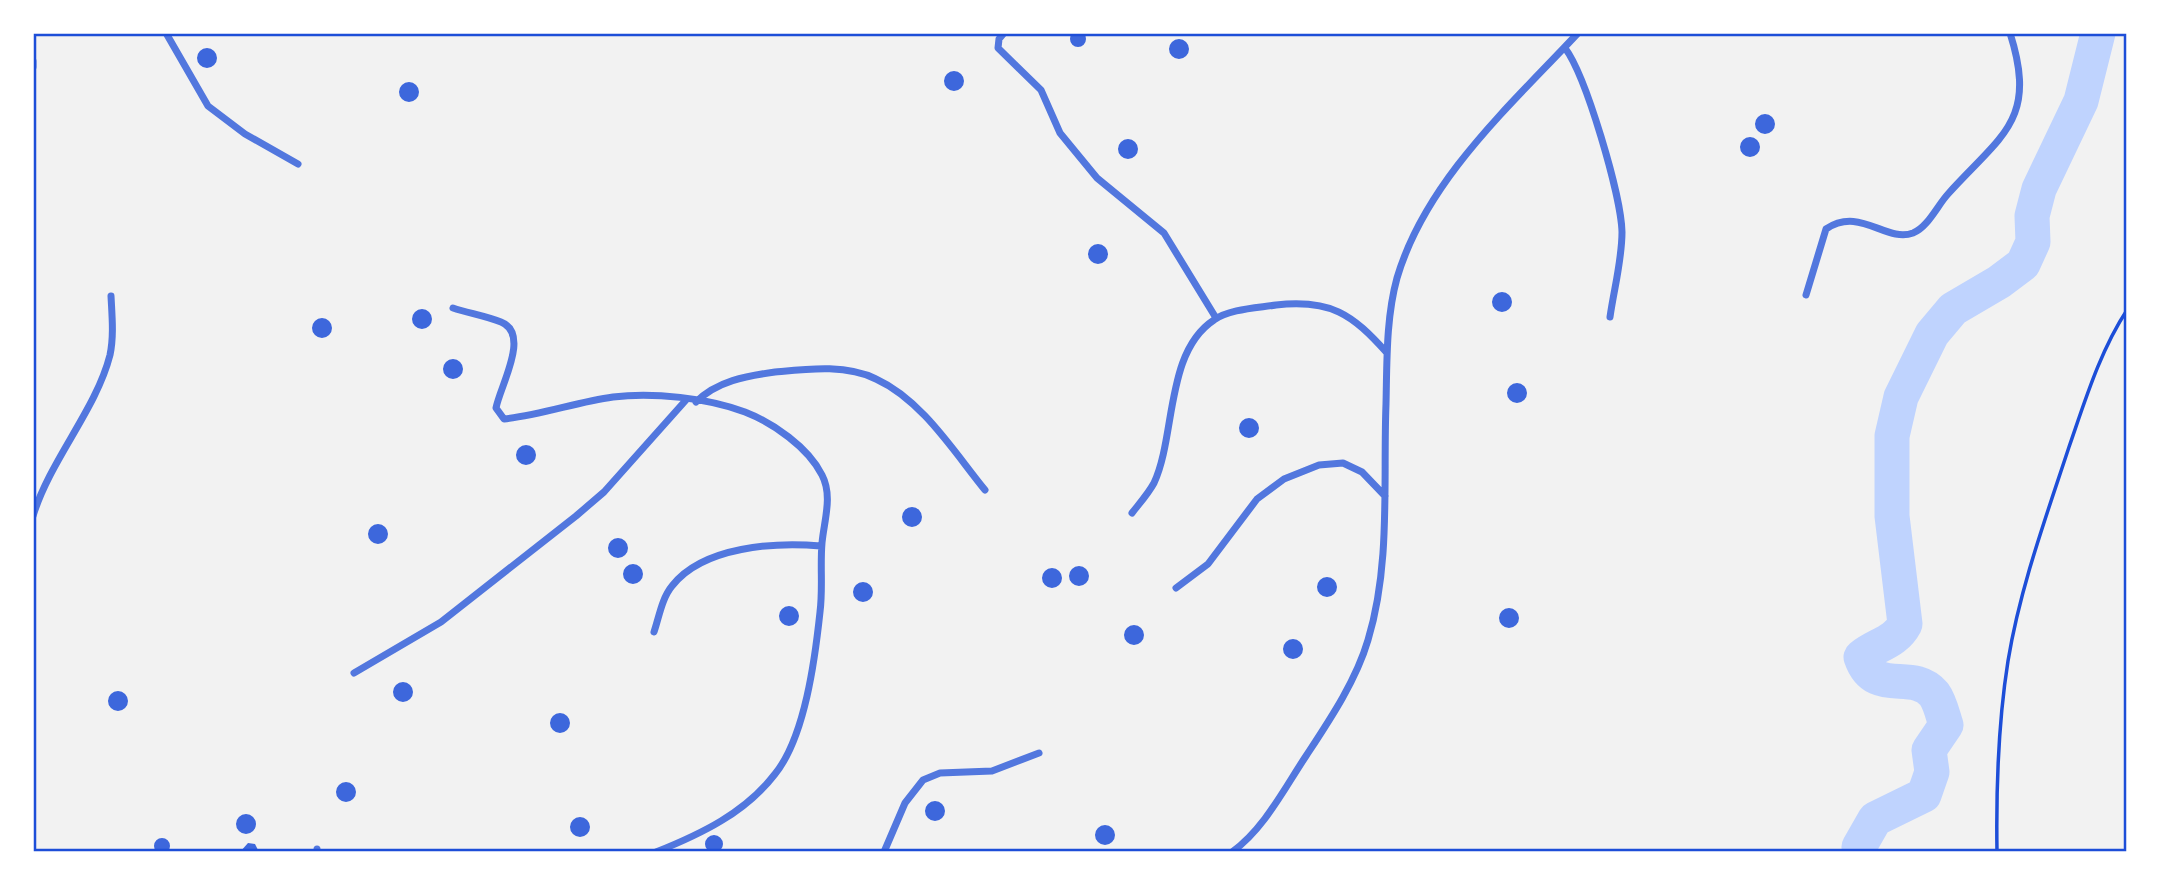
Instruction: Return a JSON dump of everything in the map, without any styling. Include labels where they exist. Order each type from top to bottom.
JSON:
[{"type":"street","points":[[166,33],[191,81],[208,106],[245,134],[298,164]]},
{"type":"street","points":[[1004,33],[999,39],[998,48],[1041,90],[1070,148],[1097,178],[1164,233],[1216,318]]},
{"type":"street","points":[[1232,852],[1259,826],[1277,800],[1326,724],[1367,643],[1380,591],[1385,496],[1387,353],[1397,279],[1405,255],[1435,200],[1489,129],[1578,33]]},
{"type":"street","points":[[1806,295],[1826,229],[1847,220],[1902,235],[1913,233],[1922,228],[1949,192],[1999,142],[2010,124],[2022,78],[2010,33]]},
{"type":"street","points":[[1565,48],[1583,80],[1621,220],[1620,255],[1610,317]]},
{"type":"street","points":[[33,61],[33,67]]},
{"type":"street","points":[[33,516],[44,486],[105,370],[113,332],[111,296]]},
{"type":"street","points":[[1132,513],[1154,482],[1175,391],[1191,347],[1199,334],[1216,318],[1295,303],[1324,305],[1349,316],[1387,353]]},
{"type":"street","points":[[453,308],[503,322],[514,333],[515,348],[496,408],[504,419],[614,397],[686,400],[744,412],[762,420],[779,431],[815,464],[823,477],[827,492],[821,546],[820,612],[807,692],[782,762],[760,790],[726,819],[656,852]]},
{"type":"street","points":[[696,402],[721,384],[765,374],[836,369],[875,378],[913,405],[985,490]]},
{"type":"street","points":[[354,673],[441,622],[576,516],[604,492],[686,400]]},
{"type":"street","points":[[1176,587],[1208,564],[1256,499],[1284,479],[1331,463],[1352,466],[1362,472],[1385,496]]},
{"type":"street","points":[[654,632],[670,588],[703,564],[738,552],[781,545],[821,546]]},
{"type":"street","points":[[884,852],[905,803],[916,787],[931,775],[992,771],[1039,753]]},
{"type":"path","points":[[1997,852],[1996,781],[2008,661],[2029,570],[2086,397],[2117,325],[2127,310]]},
{"type":"building","points":[[1075,31],[1081,31],[1086,39],[1084,45],[1075,47],[1070,42],[1070,36]]},
{"type":"building","points":[[1179,39],[1186,42],[1189,49],[1186,56],[1179,59],[1172,56],[1169,49],[1172,42]]},
{"type":"building","points":[[207,48],[214,51],[217,58],[214,65],[207,68],[200,65],[197,58],[200,51]]},
{"type":"building","points":[[954,71],[961,74],[964,81],[961,88],[954,91],[947,88],[944,81],[947,74]]},
{"type":"building","points":[[409,82],[416,85],[419,92],[416,99],[409,102],[402,99],[399,92],[402,85]]},
{"type":"building","points":[[1765,114],[1772,117],[1775,124],[1772,131],[1765,134],[1758,131],[1755,124],[1758,117]]},
{"type":"building","points":[[1750,137],[1757,140],[1760,147],[1757,154],[1750,157],[1743,154],[1740,147],[1743,140]]},
{"type":"building","points":[[1128,139],[1135,142],[1138,149],[1135,156],[1128,159],[1121,156],[1118,149],[1121,142]]},
{"type":"building","points":[[1098,244],[1105,247],[1108,254],[1105,261],[1098,264],[1091,261],[1088,254],[1091,247]]},
{"type":"building","points":[[1502,292],[1509,295],[1512,302],[1509,309],[1502,312],[1495,309],[1492,302],[1495,295]]},
{"type":"building","points":[[422,309],[429,312],[432,319],[429,326],[422,329],[415,326],[412,319],[415,312]]},
{"type":"building","points":[[322,318],[329,321],[332,328],[329,335],[322,338],[315,335],[312,328],[315,321]]},
{"type":"building","points":[[453,359],[460,362],[463,369],[460,376],[453,379],[446,376],[443,369],[446,362]]},
{"type":"building","points":[[1517,383],[1524,386],[1527,393],[1524,400],[1517,403],[1510,400],[1507,393],[1510,386]]},
{"type":"building","points":[[1249,418],[1256,421],[1259,428],[1256,435],[1249,438],[1242,435],[1239,428],[1242,421]]},
{"type":"building","points":[[526,445],[533,448],[536,455],[533,462],[526,465],[519,462],[516,455],[519,448]]},
{"type":"building","points":[[912,507],[919,510],[922,517],[919,524],[912,527],[905,524],[902,517],[905,510]]},
{"type":"building","points":[[378,524],[385,527],[388,534],[385,541],[378,544],[371,541],[368,534],[371,527]]},
{"type":"building","points":[[618,538],[625,541],[628,548],[625,555],[618,558],[611,555],[608,548],[611,541]]},
{"type":"building","points":[[633,564],[640,567],[643,574],[640,581],[633,584],[626,581],[623,574],[626,567]]},
{"type":"building","points":[[1079,566],[1086,569],[1089,576],[1086,583],[1079,586],[1072,583],[1069,576],[1072,569]]},
{"type":"building","points":[[1052,568],[1059,571],[1062,578],[1059,585],[1052,588],[1045,585],[1042,578],[1045,571]]},
{"type":"building","points":[[1327,577],[1334,580],[1337,587],[1334,594],[1327,597],[1320,594],[1317,587],[1320,580]]},
{"type":"building","points":[[863,582],[870,585],[873,592],[870,599],[863,602],[856,599],[853,592],[856,585]]},
{"type":"building","points":[[789,606],[796,609],[799,616],[796,623],[789,626],[782,623],[779,616],[782,609]]},
{"type":"building","points":[[1509,608],[1516,611],[1519,618],[1516,625],[1509,628],[1502,625],[1499,618],[1502,611]]},
{"type":"building","points":[[1134,625],[1141,628],[1144,635],[1141,642],[1134,645],[1127,642],[1124,635],[1127,628]]},
{"type":"building","points":[[1293,639],[1300,642],[1303,649],[1300,656],[1293,659],[1286,656],[1283,649],[1286,642]]},
{"type":"building","points":[[403,682],[410,685],[413,692],[410,699],[403,702],[396,699],[393,692],[396,685]]},
{"type":"building","points":[[118,691],[125,694],[128,701],[125,708],[118,711],[111,708],[108,701],[111,694]]},
{"type":"building","points":[[560,713],[567,716],[570,723],[567,730],[560,733],[553,730],[550,723],[553,716]]},
{"type":"building","points":[[346,782],[353,785],[356,792],[353,799],[346,802],[339,799],[336,792],[339,785]]},
{"type":"building","points":[[935,801],[942,804],[945,811],[942,818],[935,821],[928,818],[925,811],[928,804]]},
{"type":"building","points":[[246,814],[253,817],[256,824],[253,831],[246,834],[239,831],[236,824],[239,817]]},
{"type":"building","points":[[580,817],[587,820],[590,827],[587,834],[580,837],[573,834],[570,827],[573,820]]},
{"type":"building","points":[[1105,825],[1112,828],[1115,835],[1112,842],[1105,845],[1098,842],[1095,835],[1098,828]]},
{"type":"building","points":[[714,835],[720,838],[723,844],[720,850],[714,853],[708,850],[705,844],[708,838]]},
{"type":"building","points":[[159,838],[165,838],[170,846],[168,852],[159,854],[154,849],[154,843]]},
{"type":"building","points":[[248,843],[255,844],[259,852],[240,852]]},
{"type":"waterway","points":[[1861,852],[1859,847],[1875,819],[1924,795],[1932,772],[1929,750],[1946,725],[1934,694],[1915,683],[1884,680],[1875,676],[1867,669],[1861,657],[1891,639],[1905,624],[1892,516],[1892,436],[1901,397],[1932,334],[1953,309],[1999,282],[2023,264],[2033,242],[2032,216],[2039,189],[2081,101],[2098,33]]}]
